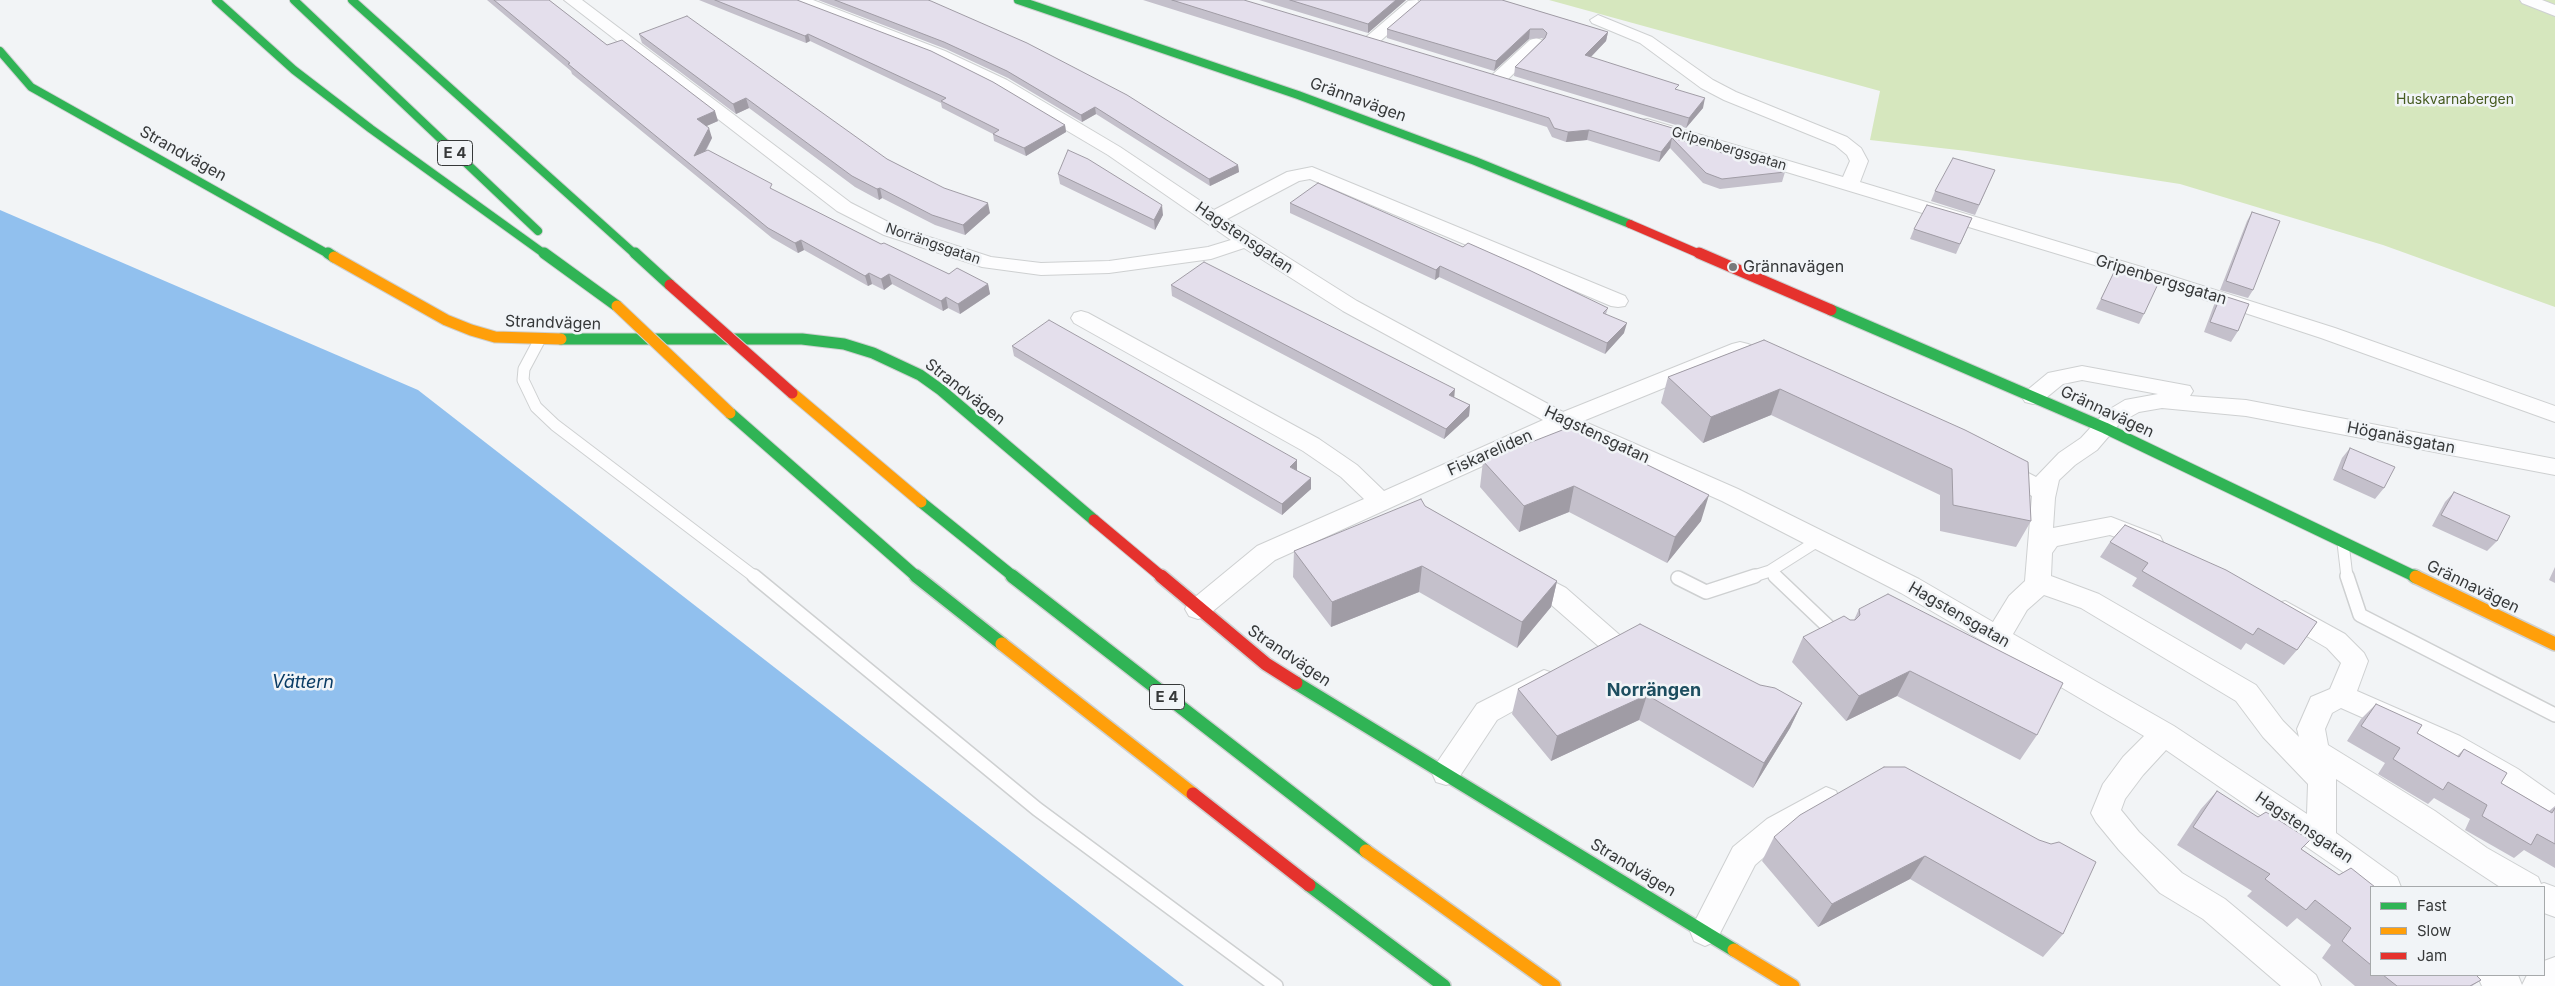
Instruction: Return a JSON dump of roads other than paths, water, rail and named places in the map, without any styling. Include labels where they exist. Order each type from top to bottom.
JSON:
[{"type":"main road","points":[[216,0],[294,70],[371,129],[618,306]]},
{"type":"main road","name":"E 4","points":[[294,0],[730,413],[908,570],[1303,881],[1444,986]]},
{"type":"main road","name":"E 4","points":[[352,0],[670,285],[962,537],[1336,829],[1554,986]]},
{"type":"main road","name":"Grännavägen","points":[[1018,0],[1298,95],[1475,161],[1684,246],[2105,428],[2555,644]]},
{"type":"main road","points":[[386,15],[427,66]]},
{"type":"main road","name":"Strandvägen","points":[[0,50],[31,87],[446,320],[495,337],[540,339],[802,339],[844,344],[873,354],[920,375],[941,390],[1198,610],[1266,664],[1793,986]]},
{"type":"street","name":"Norrängsgatan","points":[[572,0],[844,207],[891,231],[938,248],[988,263],[1041,269],[1108,267],[1211,253],[1246,241]]},
{"type":"street","name":"Hagstensgatan","points":[[799,0],[939,54],[1001,84],[1114,151],[1246,241],[1350,306],[1562,421],[1730,495],[1910,586],[2164,734],[2358,864],[2385,886]]},
{"type":"street","points":[[2528,0],[2555,11]]},
{"type":"street","points":[[1371,41],[1414,4]]},
{"type":"street","points":[[1598,20],[1646,40],[1707,84],[1730,96],[1841,141],[1856,152],[1859,160],[1849,185]]},
{"type":"street","points":[[1352,35],[1389,46]]},
{"type":"street","points":[[1498,79],[1536,42]]},
{"type":"street","points":[[1480,74],[1517,85]]},
{"type":"street","name":"Gripenbergsgatan","points":[[1631,119],[2161,279],[2328,333],[2555,414]]},
{"type":"street","points":[[1214,218],[1294,176],[1312,172],[1618,301]]},
{"type":"street","points":[[1081,318],[1311,444],[1349,471],[1381,502]]},
{"type":"street","name":"Fiskareliden","points":[[1198,610],[1266,553],[1562,421],[1740,349],[1788,370]]},
{"type":"street","name":"Höganäsgatan","points":[[2034,397],[2056,378],[2082,373],[2198,394],[2246,408],[2555,468]]},
{"type":"street","name":"Höganäsgatan","points":[[2044,492],[2048,477],[2066,459],[2089,444],[2113,417],[2133,405],[2162,401],[2246,408]]},
{"type":"street","points":[[1986,461],[2044,492],[2038,581],[2036,587],[2018,603],[1998,638]]},
{"type":"street","points":[[2040,552],[2049,538],[2111,526],[2174,552]]},
{"type":"street","points":[[1507,567],[1557,595],[1623,640],[1588,658]]},
{"type":"street","points":[[2038,581],[2052,588],[2090,601],[2246,693],[2273,729],[2322,780]]},
{"type":"street","points":[[2269,600],[2303,623],[2336,641],[2355,662],[2341,696]]},
{"type":"street","points":[[1446,773],[1487,712],[1563,671]]},
{"type":"street","points":[[2321,840],[2322,780],[2311,729],[2321,704],[2341,696],[2450,744],[2508,778],[2555,811]]},
{"type":"street","points":[[2164,734],[2133,766],[2113,793],[2106,812],[2129,841],[2171,883],[2214,909],[2305,986]]},
{"type":"street","points":[[2316,752],[2425,820],[2476,857],[2525,886]]},
{"type":"street","points":[[1705,931],[1744,856],[1777,828],[1851,786]]},
{"type":"street","points":[[2538,986],[2555,972]]},
{"type":"street","points":[[2494,976],[2507,986]]},
{"type":"lane","points":[[540,339],[524,370],[523,380],[527,392],[536,407],[555,425],[749,572],[1037,809],[1276,986]]},
{"type":"lane","points":[[1678,578],[1706,592],[1770,571],[1819,540]]},
{"type":"lane","points":[[2344,542],[2348,584],[2360,615],[2555,715]]},
{"type":"lane","points":[[1770,571],[1840,638]]},
{"type":"water","name":"Vättern","points":[[0,210],[418,390],[1184,986],[0,986]]},
{"type":"place","name":"Grännavägen","points":[[1733,267]]},
{"type":"district","name":"Norrängen","points":[[1654,691]]},
{"type":"park label","name":"Huskvarnabergen","points":[[2455,100]]}]
